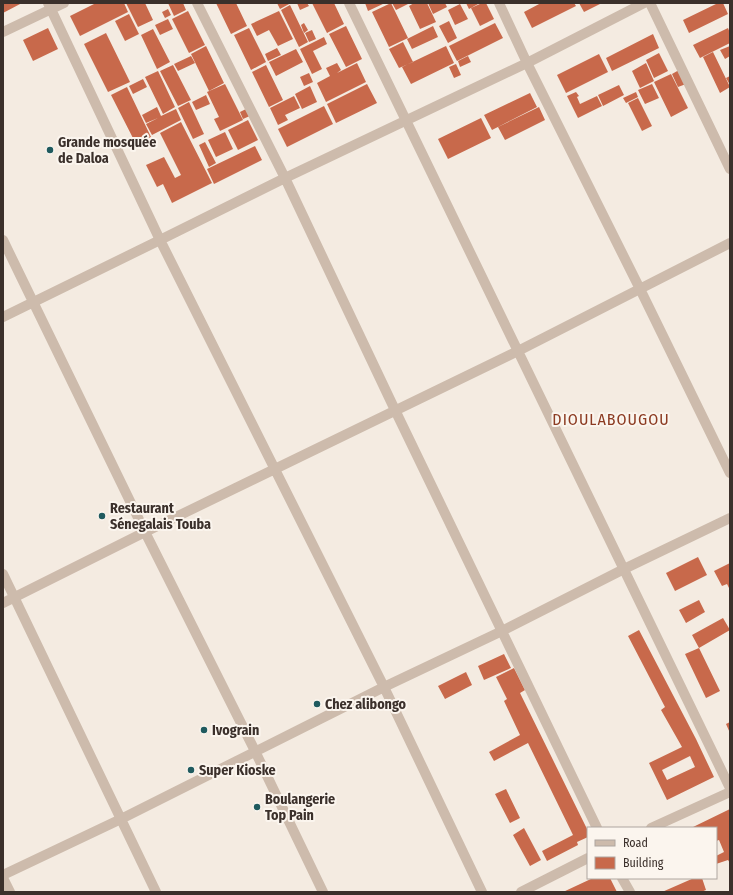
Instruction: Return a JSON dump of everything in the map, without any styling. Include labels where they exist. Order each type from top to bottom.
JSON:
[{"type":"street","points":[[3,32],[50,6],[64,3]]},
{"type":"street","points":[[197,3],[285,178],[395,410],[597,827]]},
{"type":"street","points":[[349,3],[730,788]]},
{"type":"street","points":[[499,3],[526,63],[640,289],[730,473]]},
{"type":"street","points":[[3,317],[285,178],[526,63],[644,3]]},
{"type":"street","points":[[650,3],[730,169]]},
{"type":"street","points":[[50,6],[160,240],[384,687],[482,892]]},
{"type":"street","points":[[3,240],[323,892]]},
{"type":"street","points":[[3,604],[145,532],[518,350],[730,243]]},
{"type":"street","points":[[3,875],[121,819],[384,687],[502,631],[624,569],[730,518]]},
{"type":"street","points":[[3,574],[156,892]]},
{"type":"street","points":[[653,827],[730,792]]},
{"type":"street","points":[[521,892],[587,859]]},
{"type":"street","points":[[3,878],[10,892]]},
{"type":"street","points":[[623,879],[630,892]]},
{"type":"building","points":[[3,3],[22,3],[3,13]]},
{"type":"building","points":[[96,3],[124,3],[128,12],[80,36],[70,16]]},
{"type":"building","points":[[126,3],[145,3],[153,20],[138,27]]},
{"type":"building","points":[[168,3],[183,3],[186,10],[174,16]]},
{"type":"building","points":[[216,3],[236,3],[247,26],[231,34]]},
{"type":"building","points":[[277,3],[291,3],[280,9]]},
{"type":"building","points":[[297,3],[307,3],[309,6],[300,10]]},
{"type":"building","points":[[312,3],[334,3],[344,24],[327,33]]},
{"type":"building","points":[[365,3],[385,3],[368,11]]},
{"type":"building","points":[[391,3],[408,38],[389,47],[372,12]]},
{"type":"building","points":[[392,3],[410,3],[396,10]]},
{"type":"building","points":[[414,3],[427,3],[436,22],[420,29],[409,6]]},
{"type":"building","points":[[428,3],[445,3],[447,7],[433,14]]},
{"type":"building","points":[[466,3],[480,3],[469,9]]},
{"type":"building","points":[[482,3],[486,3],[494,19],[480,26],[471,8]]},
{"type":"building","points":[[541,3],[574,3],[576,6],[532,28],[524,12]]},
{"type":"building","points":[[579,3],[602,3],[584,12]]},
{"type":"building","points":[[718,3],[723,3],[728,14],[689,33],[683,20]]},
{"type":"building","points":[[460,4],[468,19],[455,25],[448,10]]},
{"type":"building","points":[[290,5],[308,42],[299,47],[281,10]]},
{"type":"building","points":[[168,9],[171,15],[165,18],[162,12]]},
{"type":"building","points":[[188,11],[205,45],[189,53],[172,19]]},
{"type":"building","points":[[279,11],[293,39],[278,46],[269,30],[257,36],[251,24]]},
{"type":"building","points":[[129,14],[139,34],[125,41],[115,21]]},
{"type":"building","points":[[168,19],[173,29],[160,35],[155,25]]},
{"type":"building","points":[[449,21],[457,38],[448,43],[439,26]]},
{"type":"building","points":[[304,23],[308,30],[304,33],[301,25]]},
{"type":"building","points":[[495,23],[503,38],[457,61],[449,46]]},
{"type":"building","points":[[346,26],[362,59],[346,67],[329,34]]},
{"type":"building","points":[[433,26],[438,37],[412,49],[407,39]]},
{"type":"building","points":[[48,28],[58,49],[33,61],[23,40]]},
{"type":"building","points":[[249,28],[266,62],[251,70],[234,35]]},
{"type":"building","points":[[728,28],[730,33],[730,43],[700,58],[693,45]]},
{"type":"building","points":[[153,29],[170,62],[157,69],[141,35]]},
{"type":"building","points":[[312,30],[316,39],[309,42],[305,33]]},
{"type":"building","points":[[106,33],[130,82],[108,92],[84,44]]},
{"type":"building","points":[[653,34],[659,48],[612,71],[606,58]]},
{"type":"building","points":[[324,37],[327,44],[313,51],[322,69],[312,74],[300,49]]},
{"type":"building","points":[[403,42],[413,62],[399,68],[389,49]]},
{"type":"building","points":[[206,46],[224,83],[209,91],[191,54]]},
{"type":"building","points":[[446,46],[454,63],[411,84],[402,67]]},
{"type":"building","points":[[730,46],[730,56],[725,59],[720,50]]},
{"type":"building","points":[[277,48],[281,55],[268,61],[265,54]]},
{"type":"building","points":[[296,49],[303,62],[276,76],[269,62]]},
{"type":"building","points":[[713,52],[730,87],[720,93],[703,57]]},
{"type":"building","points":[[659,53],[668,71],[654,78],[646,60]]},
{"type":"building","points":[[599,54],[608,72],[566,93],[557,75]]},
{"type":"building","points":[[191,56],[195,63],[178,71],[174,64]]},
{"type":"building","points":[[468,56],[471,62],[460,67],[458,61]]},
{"type":"building","points":[[337,63],[341,70],[337,73],[357,63],[366,82],[326,102],[317,83],[330,76],[326,68]]},
{"type":"building","points":[[646,63],[654,81],[640,88],[632,71]]},
{"type":"building","points":[[456,64],[461,75],[454,78],[449,67]]},
{"type":"building","points":[[173,65],[191,100],[178,106],[160,71]]},
{"type":"building","points":[[266,65],[283,100],[269,107],[252,72]]},
{"type":"building","points":[[679,70],[686,84],[678,87],[672,74]]},
{"type":"building","points":[[158,71],[175,107],[163,114],[145,77]]},
{"type":"building","points":[[309,73],[313,82],[304,86],[300,77]]},
{"type":"building","points":[[671,74],[688,108],[671,117],[654,82]]},
{"type":"building","points":[[730,76],[730,85],[726,78]]},
{"type":"building","points":[[143,79],[147,87],[133,94],[129,86]]},
{"type":"building","points":[[225,84],[243,120],[220,131],[214,119],[219,117],[207,92]]},
{"type":"building","points":[[367,84],[377,103],[336,123],[327,104]]},
{"type":"building","points":[[652,84],[659,98],[645,104],[638,90]]},
{"type":"building","points":[[619,85],[624,95],[603,106],[598,95]]},
{"type":"building","points":[[310,86],[317,102],[302,109],[295,94]]},
{"type":"building","points":[[127,87],[151,137],[136,144],[111,95]]},
{"type":"building","points":[[576,92],[579,96],[577,97],[580,104],[597,96],[602,106],[578,118],[567,96]]},
{"type":"building","points":[[636,92],[638,97],[626,103],[623,98]]},
{"type":"building","points":[[530,93],[537,107],[492,130],[484,115]]},
{"type":"building","points":[[206,95],[210,104],[196,110],[192,102]]},
{"type":"building","points":[[294,96],[300,108],[285,115],[288,120],[278,125],[270,108]]},
{"type":"building","points":[[638,98],[652,126],[642,131],[628,103]]},
{"type":"building","points":[[189,102],[204,134],[193,139],[178,108]]},
{"type":"building","points":[[324,106],[333,124],[287,147],[278,129]]},
{"type":"building","points":[[157,107],[161,116],[176,109],[181,120],[152,135],[146,124],[158,118],[146,123],[142,115]]},
{"type":"building","points":[[539,107],[545,120],[505,140],[498,127]]},
{"type":"building","points":[[248,108],[252,115],[243,119],[240,112]]},
{"type":"building","points":[[481,118],[491,138],[448,159],[438,139]]},
{"type":"building","points":[[248,120],[258,140],[238,150],[228,130]]},
{"type":"building","points":[[181,122],[212,183],[172,203],[163,184],[157,187],[146,165],[164,157],[175,178],[181,175],[160,133]]},
{"type":"building","points":[[225,132],[233,149],[216,157],[208,140]]},
{"type":"building","points":[[205,142],[216,163],[209,167],[199,145]]},
{"type":"building","points":[[255,146],[262,160],[214,184],[207,169]]},
{"type":"building","points":[[698,557],[707,575],[675,591],[666,573]]},
{"type":"building","points":[[730,563],[730,590],[727,584],[722,586],[714,571]]},
{"type":"building","points":[[699,600],[705,612],[686,623],[679,610]]},
{"type":"building","points":[[723,618],[730,630],[699,648],[692,635]]},
{"type":"building","points":[[639,630],[696,739],[714,777],[667,800],[649,763],[682,747],[661,710],[665,707],[628,636]],"holes":[[[690,756],[695,767],[667,780],[662,770]]]},
{"type":"building","points":[[699,648],[720,691],[706,698],[685,654]]},
{"type":"building","points":[[504,654],[511,668],[484,680],[478,666]]},
{"type":"building","points":[[514,668],[525,690],[520,693],[587,829],[587,837],[577,842],[578,845],[547,861],[542,851],[573,835],[528,743],[494,761],[489,752],[520,735],[504,701],[507,699],[496,677]]},
{"type":"building","points":[[466,672],[472,685],[445,699],[438,686]]},
{"type":"building","points":[[730,722],[730,733],[726,724]]},
{"type":"building","points":[[506,789],[520,818],[510,823],[495,794]]},
{"type":"building","points":[[730,809],[730,863],[728,860],[717,864],[717,856],[724,852],[719,840],[717,841],[717,827],[693,827]]},
{"type":"building","points":[[524,828],[541,860],[530,866],[513,835]]},
{"type":"building","points":[[591,879],[610,879],[617,892],[563,892]]},
{"type":"building","points":[[692,879],[702,879],[706,890],[701,892],[662,892]]},
{"type":"place","name":"Grande mosquée de Daloa","points":[[50,150]]},
{"type":"place","name":"Restaurant Sénegalais Touba","points":[[102,516]]},
{"type":"place","name":"Chez alibongo","points":[[317,704]]},
{"type":"place","name":"Ivograin","points":[[204,730]]},
{"type":"place","name":"Super Kioske","points":[[191,770]]},
{"type":"place","name":"Boulangerie Top Pain","points":[[257,807]]},
{"type":"district","name":"DIOULABOUGOU","points":[[611,419]]}]
